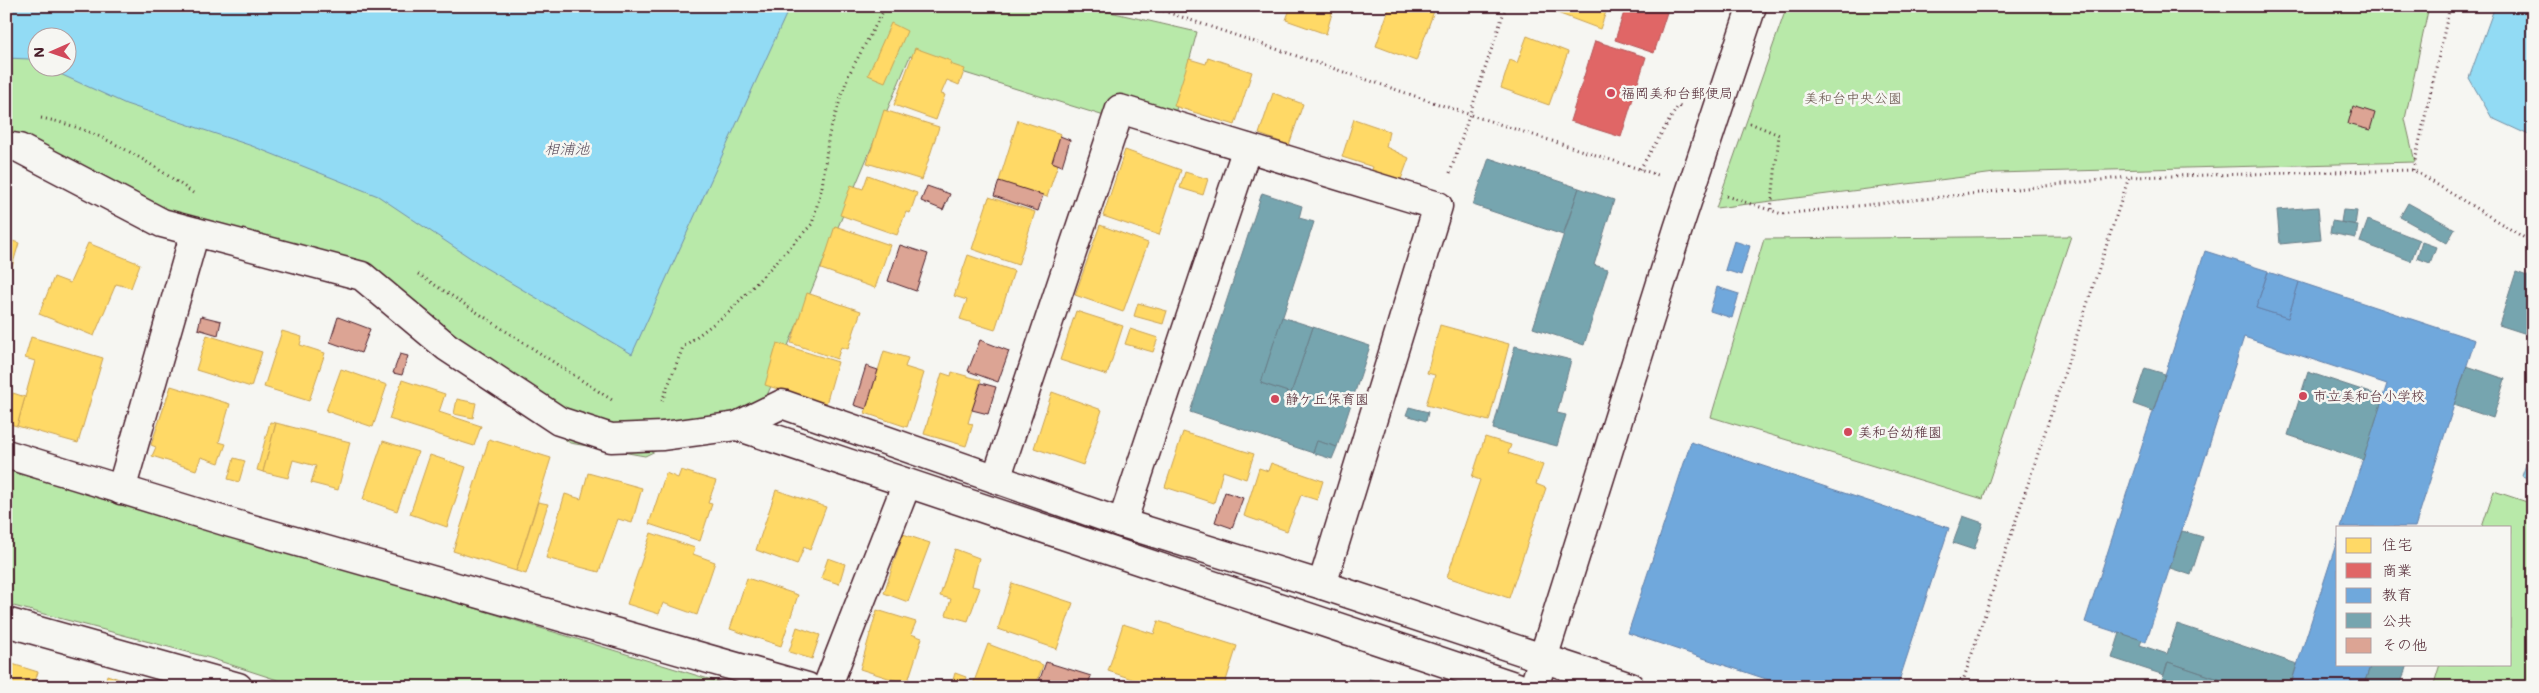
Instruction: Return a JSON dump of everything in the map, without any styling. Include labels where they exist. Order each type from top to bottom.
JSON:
[{"type":"street","points":[[1534,687],[1752,6]]},
{"type":"street","points":[[996,479],[1120,109],[1438,206],[1322,585]]},
{"type":"street","points":[[6,146],[19,148],[162,223],[362,276],[447,347],[559,421],[611,438],[640,436],[737,426],[782,404],[1122,523],[1322,585],[1630,687]]},
{"type":"street","points":[[1122,523],[1248,148]]},
{"type":"street","points":[[121,490],[195,232]]},
{"type":"street","points":[[737,426],[1517,687]]},
{"type":"street","points":[[6,454],[231,523],[806,687]]},
{"type":"street","points":[[828,687],[907,483]]},
{"type":"street","points":[[6,622],[199,681],[238,687]]},
{"type":"path","points":[[640,436],[661,405],[683,347],[730,312],[812,224],[822,187],[829,134],[848,76],[886,6]]},
{"type":"path","points":[[1149,6],[1471,115],[1668,178]]},
{"type":"path","points":[[1438,206],[1471,115],[1506,6]]},
{"type":"path","points":[[2413,170],[2450,6]]},
{"type":"path","points":[[1718,109],[1779,135],[1772,210]]},
{"type":"path","points":[[1724,196],[1782,214],[2129,177],[2413,170],[2533,243]]},
{"type":"path","points":[[1961,687],[2129,177]]},
{"type":"green space","points":[[6,6],[1084,6],[1197,32],[1169,136],[910,56],[766,398],[645,456],[570,443],[358,289],[6,158]]},
{"type":"green space","name":"美和台中央公園","points":[[1787,6],[2429,6],[2405,119],[2415,162],[1995,173],[1716,208]]},
{"type":"green space","points":[[2071,236],[1983,499],[1711,417],[1764,239]]},
{"type":"green space","points":[[6,470],[336,566],[735,687],[299,687],[210,658],[6,604]]},
{"type":"green space","points":[[2494,491],[2533,504],[2533,687],[2433,687],[2439,666],[2512,666],[2512,526],[2482,526]]},
{"type":"water","name":"相浦池","points":[[6,6],[790,6],[632,354],[484,267],[378,196],[252,146],[126,104],[69,78],[78,78],[78,28],[28,28],[28,59],[6,58]]},
{"type":"water","points":[[2495,6],[2533,6],[2533,137],[2492,118],[2469,78]]},
{"type":"water","points":[[2533,445],[2533,480],[2522,476]]},
{"type":"building: 住宅","points":[[1291,6],[1334,6],[1326,34],[1286,20]]},
{"type":"building: 住宅","points":[[1390,6],[1421,6],[1434,11],[1416,61],[1376,46]]},
{"type":"building: 住宅","points":[[1553,6],[1608,6],[1600,29],[1552,11]]},
{"type":"building: 住宅","points":[[891,23],[907,31],[885,82],[868,75]]},
{"type":"building: 住宅","points":[[1527,36],[1568,52],[1549,105],[1501,88],[1510,60],[1517,63]]},
{"type":"building: 住宅","points":[[915,48],[951,61],[950,64],[965,69],[959,85],[947,80],[941,94],[945,95],[936,120],[894,105]]},
{"type":"building: 住宅","points":[[1208,57],[1252,72],[1235,125],[1174,106],[1189,59],[1206,64]]},
{"type":"building: 住宅","points":[[1273,93],[1303,104],[1289,145],[1259,134]]},
{"type":"building: 住宅","points":[[884,110],[939,127],[922,180],[867,163]]},
{"type":"building: 住宅","points":[[1354,119],[1389,131],[1386,147],[1409,158],[1400,182],[1371,172],[1373,167],[1342,157]]},
{"type":"building: 住宅","points":[[1018,120],[1061,134],[1052,162],[1058,164],[1047,197],[999,181]]},
{"type":"building: 住宅","points":[[1125,150],[1181,170],[1159,235],[1103,216]]},
{"type":"building: 住宅","points":[[1185,172],[1208,179],[1203,195],[1180,188]]},
{"type":"building: 住宅","points":[[868,175],[917,193],[910,213],[906,212],[897,235],[840,215],[851,185],[863,189]]},
{"type":"building: 住宅","points":[[989,197],[1035,212],[1018,265],[972,249]]},
{"type":"building: 住宅","points":[[1100,225],[1148,243],[1123,312],[1075,295]]},
{"type":"building: 住宅","points":[[835,226],[890,245],[875,288],[821,269]]},
{"type":"building: 住宅","points":[[6,239],[19,243],[6,287]]},
{"type":"building: 住宅","points":[[88,243],[140,264],[131,288],[116,284],[94,336],[39,314],[54,277],[70,283]]},
{"type":"building: 住宅","points":[[968,255],[1014,271],[995,330],[960,319],[967,300],[954,296]]},
{"type":"building: 住宅","points":[[807,293],[861,311],[848,349],[841,347],[837,359],[791,343]]},
{"type":"building: 住宅","points":[[1138,303],[1167,311],[1163,324],[1134,316]]},
{"type":"building: 住宅","points":[[1076,311],[1123,326],[1107,375],[1060,360]]},
{"type":"building: 住宅","points":[[1440,325],[1509,344],[1489,421],[1426,405],[1435,375],[1427,373]]},
{"type":"building: 住宅","points":[[1130,329],[1158,338],[1153,352],[1125,344]]},
{"type":"building: 住宅","points":[[282,331],[302,337],[300,345],[325,353],[309,401],[264,387]]},
{"type":"building: 住宅","points":[[207,335],[262,352],[251,387],[196,370]]},
{"type":"building: 住宅","points":[[31,337],[103,358],[78,443],[17,426],[35,361],[25,358]]},
{"type":"building: 住宅","points":[[777,343],[838,362],[826,404],[765,385]]},
{"type":"building: 住宅","points":[[884,351],[908,358],[905,367],[924,373],[907,427],[865,413]]},
{"type":"building: 住宅","points":[[341,369],[387,385],[373,427],[326,411]]},
{"type":"building: 住宅","points":[[952,372],[981,380],[968,423],[973,424],[966,446],[924,434],[942,373],[951,376]]},
{"type":"building: 住宅","points":[[402,380],[445,394],[439,412],[481,426],[474,446],[389,419]]},
{"type":"building: 住宅","points":[[171,386],[230,404],[219,442],[226,444],[219,463],[201,457],[196,470],[152,456],[156,447],[151,445]]},
{"type":"building: 住宅","points":[[1052,392],[1102,410],[1083,465],[1034,448]]},
{"type":"building: 住宅","points":[[13,393],[25,397],[17,426],[6,423]]},
{"type":"building: 住宅","points":[[457,399],[476,403],[473,418],[454,414]]},
{"type":"building: 住宅","points":[[270,422],[276,423],[263,472],[257,470]]},
{"type":"building: 住宅","points":[[276,423],[350,442],[338,490],[311,483],[316,466],[293,460],[288,478],[263,472]]},
{"type":"building: 住宅","points":[[1183,432],[1254,454],[1246,479],[1223,471],[1214,503],[1165,487]]},
{"type":"building: 住宅","points":[[1485,437],[1511,445],[1508,453],[1543,465],[1536,484],[1546,488],[1509,598],[1447,577],[1480,480],[1472,477]]},
{"type":"building: 住宅","points":[[489,439],[551,458],[516,571],[453,551]]},
{"type":"building: 住宅","points":[[383,441],[418,452],[397,511],[363,499]]},
{"type":"building: 住宅","points":[[430,455],[466,467],[447,527],[410,514]]},
{"type":"building: 住宅","points":[[234,458],[245,461],[239,482],[228,479]]},
{"type":"building: 住宅","points":[[1271,463],[1323,481],[1317,500],[1301,495],[1287,531],[1244,516],[1259,468],[1268,471]]},
{"type":"building: 住宅","points":[[681,470],[716,481],[708,503],[712,504],[700,541],[649,524],[666,473],[678,478]]},
{"type":"building: 住宅","points":[[588,473],[642,488],[632,523],[618,519],[599,572],[546,558],[565,494],[581,499]]},
{"type":"building: 住宅","points":[[776,490],[826,507],[810,550],[804,547],[797,565],[756,550]]},
{"type":"building: 住宅","points":[[538,502],[548,504],[526,574],[516,571]]},
{"type":"building: 住宅","points":[[651,533],[695,548],[693,554],[715,562],[697,615],[663,603],[659,614],[627,604]]},
{"type":"building: 住宅","points":[[903,534],[930,543],[908,602],[884,593]]},
{"type":"building: 住宅","points":[[955,549],[979,558],[972,586],[980,588],[968,621],[946,615],[951,599],[940,596]]},
{"type":"building: 住宅","points":[[828,558],[845,564],[839,584],[821,578]]},
{"type":"building: 住宅","points":[[747,578],[798,595],[781,646],[730,629]]},
{"type":"building: 住宅","points":[[1012,583],[1073,603],[1057,649],[998,629]]},
{"type":"building: 住宅","points":[[877,610],[916,622],[911,634],[922,638],[907,684],[860,669]]},
{"type":"building: 住宅","points":[[1158,621],[1237,646],[1224,687],[1156,687],[1108,671],[1123,624],[1154,634]]},
{"type":"building: 住宅","points":[[797,627],[820,635],[812,659],[789,652]]},
{"type":"building: 住宅","points":[[988,644],[1043,665],[1035,687],[972,687]]},
{"type":"building: 住宅","points":[[9,663],[38,672],[33,687],[6,687],[6,671]]},
{"type":"building: 住宅","points":[[955,673],[966,677],[963,687],[951,687]]},
{"type":"building: 住宅","points":[[107,675],[143,687],[104,687]]},
{"type":"building: 商業","points":[[1626,6],[1669,6],[1654,53],[1615,40]]},
{"type":"building: 商業","points":[[1595,41],[1646,57],[1621,137],[1570,121]]},
{"type":"building: 教育","points":[[1734,241],[1750,246],[1741,275],[1725,270]]},
{"type":"building: 教育","points":[[2205,251],[2268,271],[2256,308],[2288,318],[2299,282],[2475,340],[2415,526],[2341,526],[2387,384],[2244,337],[2146,642],[2085,622]]},
{"type":"building: 教育","points":[[2268,272],[2299,282],[2288,318],[2256,308]]},
{"type":"building: 教育","points":[[1717,287],[1739,294],[1732,318],[1710,311]]},
{"type":"building: 教育","points":[[1691,442],[1949,528],[1897,687],[1790,687],[1628,633]]},
{"type":"building: 教育","points":[[2336,544],[2336,666],[2370,666],[2363,687],[2290,687]]},
{"type":"building: 公共","points":[[1489,158],[1579,188],[1563,235],[1473,205]]},
{"type":"building: 公共","points":[[1579,188],[1614,200],[1594,265],[1608,269],[1584,345],[1533,328]]},
{"type":"building: 公共","points":[[1262,193],[1302,206],[1299,218],[1314,222],[1261,383],[1291,393],[1313,327],[1370,346],[1337,447],[1317,441],[1313,453],[1190,412]]},
{"type":"building: 公共","points":[[2408,203],[2455,229],[2447,243],[2400,217]]},
{"type":"building: 公共","points":[[2318,207],[2321,240],[2280,244],[2277,210]]},
{"type":"building: 公共","points":[[2343,210],[2357,211],[2355,225],[2341,222]]},
{"type":"building: 公共","points":[[2368,220],[2419,240],[2411,261],[2360,242]]},
{"type":"building: 公共","points":[[2332,221],[2358,225],[2356,238],[2330,233]]},
{"type":"building: 公共","points":[[2422,242],[2436,247],[2430,263],[2417,258]]},
{"type":"building: 公共","points":[[2516,272],[2533,278],[2533,336],[2499,325]]},
{"type":"building: 公共","points":[[1282,317],[1313,327],[1291,393],[1261,383]]},
{"type":"building: 公共","points":[[1515,346],[1571,360],[1557,413],[1566,415],[1557,446],[1493,429]]},
{"type":"building: 公共","points":[[2467,366],[2505,379],[2493,418],[2454,405]]},
{"type":"building: 公共","points":[[2145,368],[2165,374],[2153,411],[2133,404]]},
{"type":"building: 公共","points":[[2308,372],[2383,397],[2363,460],[2288,435]]},
{"type":"building: 公共","points":[[1409,407],[1428,412],[1426,421],[1406,415]]},
{"type":"building: 公共","points":[[1317,441],[1337,447],[1332,459],[1313,453]]},
{"type":"building: 公共","points":[[1963,516],[1983,523],[1974,550],[1953,543]]},
{"type":"building: 公共","points":[[2182,531],[2203,537],[2191,575],[2170,568]]},
{"type":"building: 公共","points":[[2177,624],[2297,664],[2290,687],[2242,687],[2168,662],[2164,675],[2112,658],[2120,633],[2142,640],[2140,645],[2167,654]]},
{"type":"building: 公共","points":[[2168,662],[2242,687],[2160,687]]},
{"type":"building: 公共","points":[[2370,666],[2406,666],[2400,687],[2363,687]]},
{"type":"building: 公共","points":[[1369,679],[1398,687],[1367,687]]},
{"type":"building: その他","points":[[2353,106],[2375,113],[2370,130],[2348,124]]},
{"type":"building: その他","points":[[1060,136],[1070,140],[1062,166],[1052,162]]},
{"type":"building: その他","points":[[999,181],[1043,195],[1038,211],[994,196]]},
{"type":"building: その他","points":[[927,186],[950,194],[943,210],[921,201]]},
{"type":"building: その他","points":[[900,245],[928,254],[916,291],[888,281]]},
{"type":"building: その他","points":[[201,316],[221,321],[218,335],[198,329]]},
{"type":"building: その他","points":[[338,317],[370,329],[361,353],[330,342]]},
{"type":"building: その他","points":[[980,340],[1009,351],[998,382],[968,371]]},
{"type":"building: その他","points":[[400,354],[408,356],[402,375],[393,373]]},
{"type":"building: その他","points":[[866,366],[878,370],[866,409],[854,405]]},
{"type":"building: その他","points":[[981,383],[996,387],[988,414],[972,410]]},
{"type":"building: その他","points":[[1225,492],[1243,498],[1232,528],[1215,522]]},
{"type":"building: その他","points":[[1046,662],[1091,676],[1087,687],[1037,687]]},
{"type":"place","name":"福岡美和台郵便局","points":[[1611,93]]},
{"type":"place","name":"市立美和台小学校","points":[[2303,396]]},
{"type":"place","name":"静ケ丘保育園","points":[[1275,399]]},
{"type":"place","name":"美和台幼稚園","points":[[1848,432]]}]
